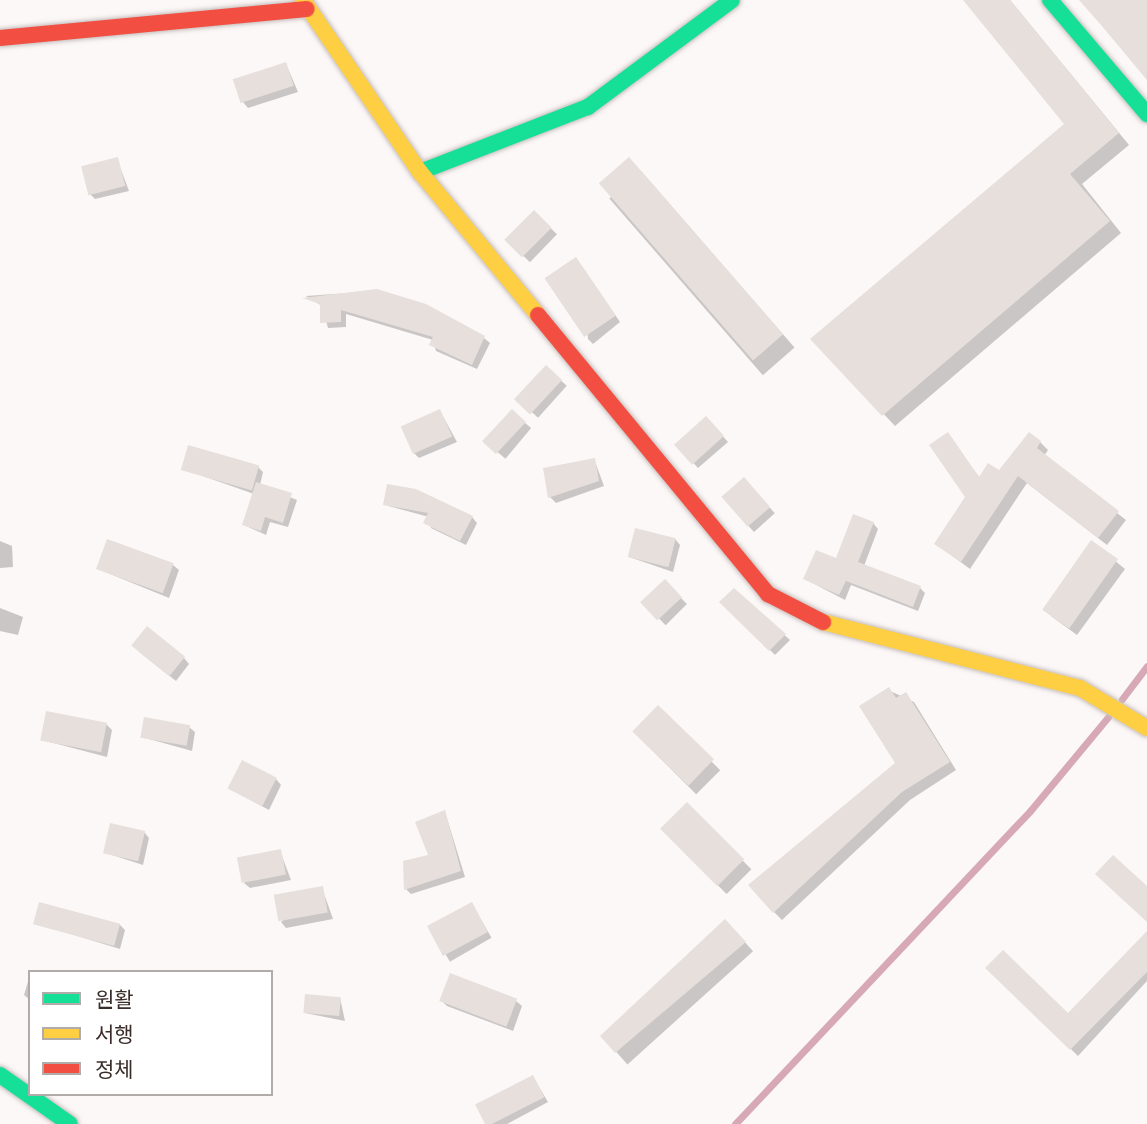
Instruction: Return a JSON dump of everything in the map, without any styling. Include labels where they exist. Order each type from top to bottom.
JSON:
[{"type":"street","points":[[420,172],[588,107],[732,0]]},
{"type":"street","points":[[1050,0],[1147,114]]},
{"type":"street","points":[[0,38],[305,4],[420,172],[768,594],[815,620],[1080,688],[1147,727]]},
{"type":"street","points":[[0,1075],[28,1095]]},
{"type":"street","points":[[30,1096],[70,1124]]},
{"type":"building","points":[[963,0],[1010,0],[1119,133],[1070,174],[1110,221],[882,416],[810,339],[1064,124]]},
{"type":"building","points":[[1079,0],[1147,0],[1147,80],[1101,25]]},
{"type":"building","points":[[286,62],[294,86],[240,103],[233,79]]},
{"type":"building","points":[[118,157],[125,186],[88,195],[81,166]]},
{"type":"building","points":[[629,157],[783,334],[753,361],[599,183]]},
{"type":"building","points":[[534,210],[552,228],[522,257],[504,240]]},
{"type":"building","points":[[576,257],[616,316],[584,337],[544,278]]},
{"type":"building","points":[[377,289],[426,304],[485,336],[472,365],[429,345],[433,337],[341,310],[341,322],[320,323],[320,304],[302,298]]},
{"type":"building","points":[[546,365],[562,380],[530,414],[514,399]]},
{"type":"building","points":[[440,409],[452,436],[413,454],[401,426]]},
{"type":"building","points":[[512,409],[526,422],[496,454],[482,441]]},
{"type":"building","points":[[706,416],[724,436],[692,465],[674,445]]},
{"type":"building","points":[[948,432],[979,477],[988,463],[999,470],[1029,432],[1041,441],[1037,448],[1119,511],[1098,538],[1018,476],[961,562],[934,544],[965,497],[929,445]]},
{"type":"building","points":[[188,445],[259,465],[252,490],[181,470]]},
{"type":"building","points":[[595,458],[599,481],[548,498],[543,468]]},
{"type":"building","points":[[744,477],[770,507],[748,527],[721,497]]},
{"type":"building","points":[[256,482],[292,493],[283,523],[265,517],[261,531],[242,525]]},
{"type":"building","points":[[387,484],[416,489],[473,516],[460,541],[423,523],[428,513],[383,505]]},
{"type":"building","points":[[853,514],[874,522],[858,562],[921,586],[913,607],[846,581],[839,595],[803,579],[816,550],[836,558]]},
{"type":"building","points":[[635,528],[676,538],[668,567],[628,557]]},
{"type":"building","points":[[107,539],[174,563],[163,593],[96,569]]},
{"type":"building","points":[[1091,540],[1118,559],[1069,629],[1042,610]]},
{"type":"building","points":[[665,579],[682,597],[657,620],[640,602]]},
{"type":"building","points":[[734,588],[786,634],[769,651],[719,602]]},
{"type":"building","points":[[147,626],[185,657],[169,676],[131,645]]},
{"type":"building","points":[[889,687],[896,698],[906,692],[950,762],[902,792],[773,913],[748,885],[895,763],[859,706]]},
{"type":"building","points":[[658,705],[714,759],[688,786],[632,732]]},
{"type":"building","points":[[46,711],[107,723],[101,752],[40,740]]},
{"type":"building","points":[[144,717],[190,725],[187,746],[140,738]]},
{"type":"building","points":[[242,760],[277,778],[262,806],[227,789]]},
{"type":"building","points":[[687,802],[744,859],[717,886],[660,829]]},
{"type":"building","points":[[445,810],[461,871],[404,890],[403,861],[428,855],[415,822]]},
{"type":"building","points":[[110,823],[145,831],[138,861],[103,853]]},
{"type":"building","points":[[281,849],[286,875],[242,883],[237,858]]},
{"type":"building","points":[[1113,855],[1147,886],[1147,922],[1095,874]]},
{"type":"building","points":[[323,886],[328,913],[278,921],[274,895]]},
{"type":"building","points":[[39,902],[120,924],[114,946],[33,924]]},
{"type":"building","points":[[472,902],[488,932],[443,956],[427,926]]},
{"type":"building","points":[[725,919],[746,942],[615,1053],[600,1036]]},
{"type":"building","points":[[1147,931],[1147,972],[1070,1050],[985,968],[1003,950],[1068,1013]]},
{"type":"building","points":[[450,973],[517,999],[506,1027],[439,1001]]},
{"type":"building","points":[[305,994],[341,997],[339,1016],[303,1013]]},
{"type":"building","points":[[533,1075],[544,1097],[492,1124],[485,1124],[475,1105]]},
{"type":"waterway","points":[[1122,699],[1147,666]]},
{"type":"waterway","points":[[735,1124],[1030,811],[1108,717]]},
{"type":"traffic: fast","points":[[420,172],[588,107],[732,0]]},
{"type":"traffic: fast","points":[[1050,0],[1147,114]]},
{"type":"traffic: fast","points":[[0,1075],[28,1095]]},
{"type":"traffic: fast","points":[[30,1096],[70,1124]]},
{"type":"traffic: slow","points":[[303,0],[420,172],[538,315]]},
{"type":"traffic: slow","points":[[823,622],[1080,688],[1147,728]]},
{"type":"traffic: jam","points":[[0,38],[307,9]]},
{"type":"traffic: jam","points":[[538,315],[768,594],[823,622]]}]
